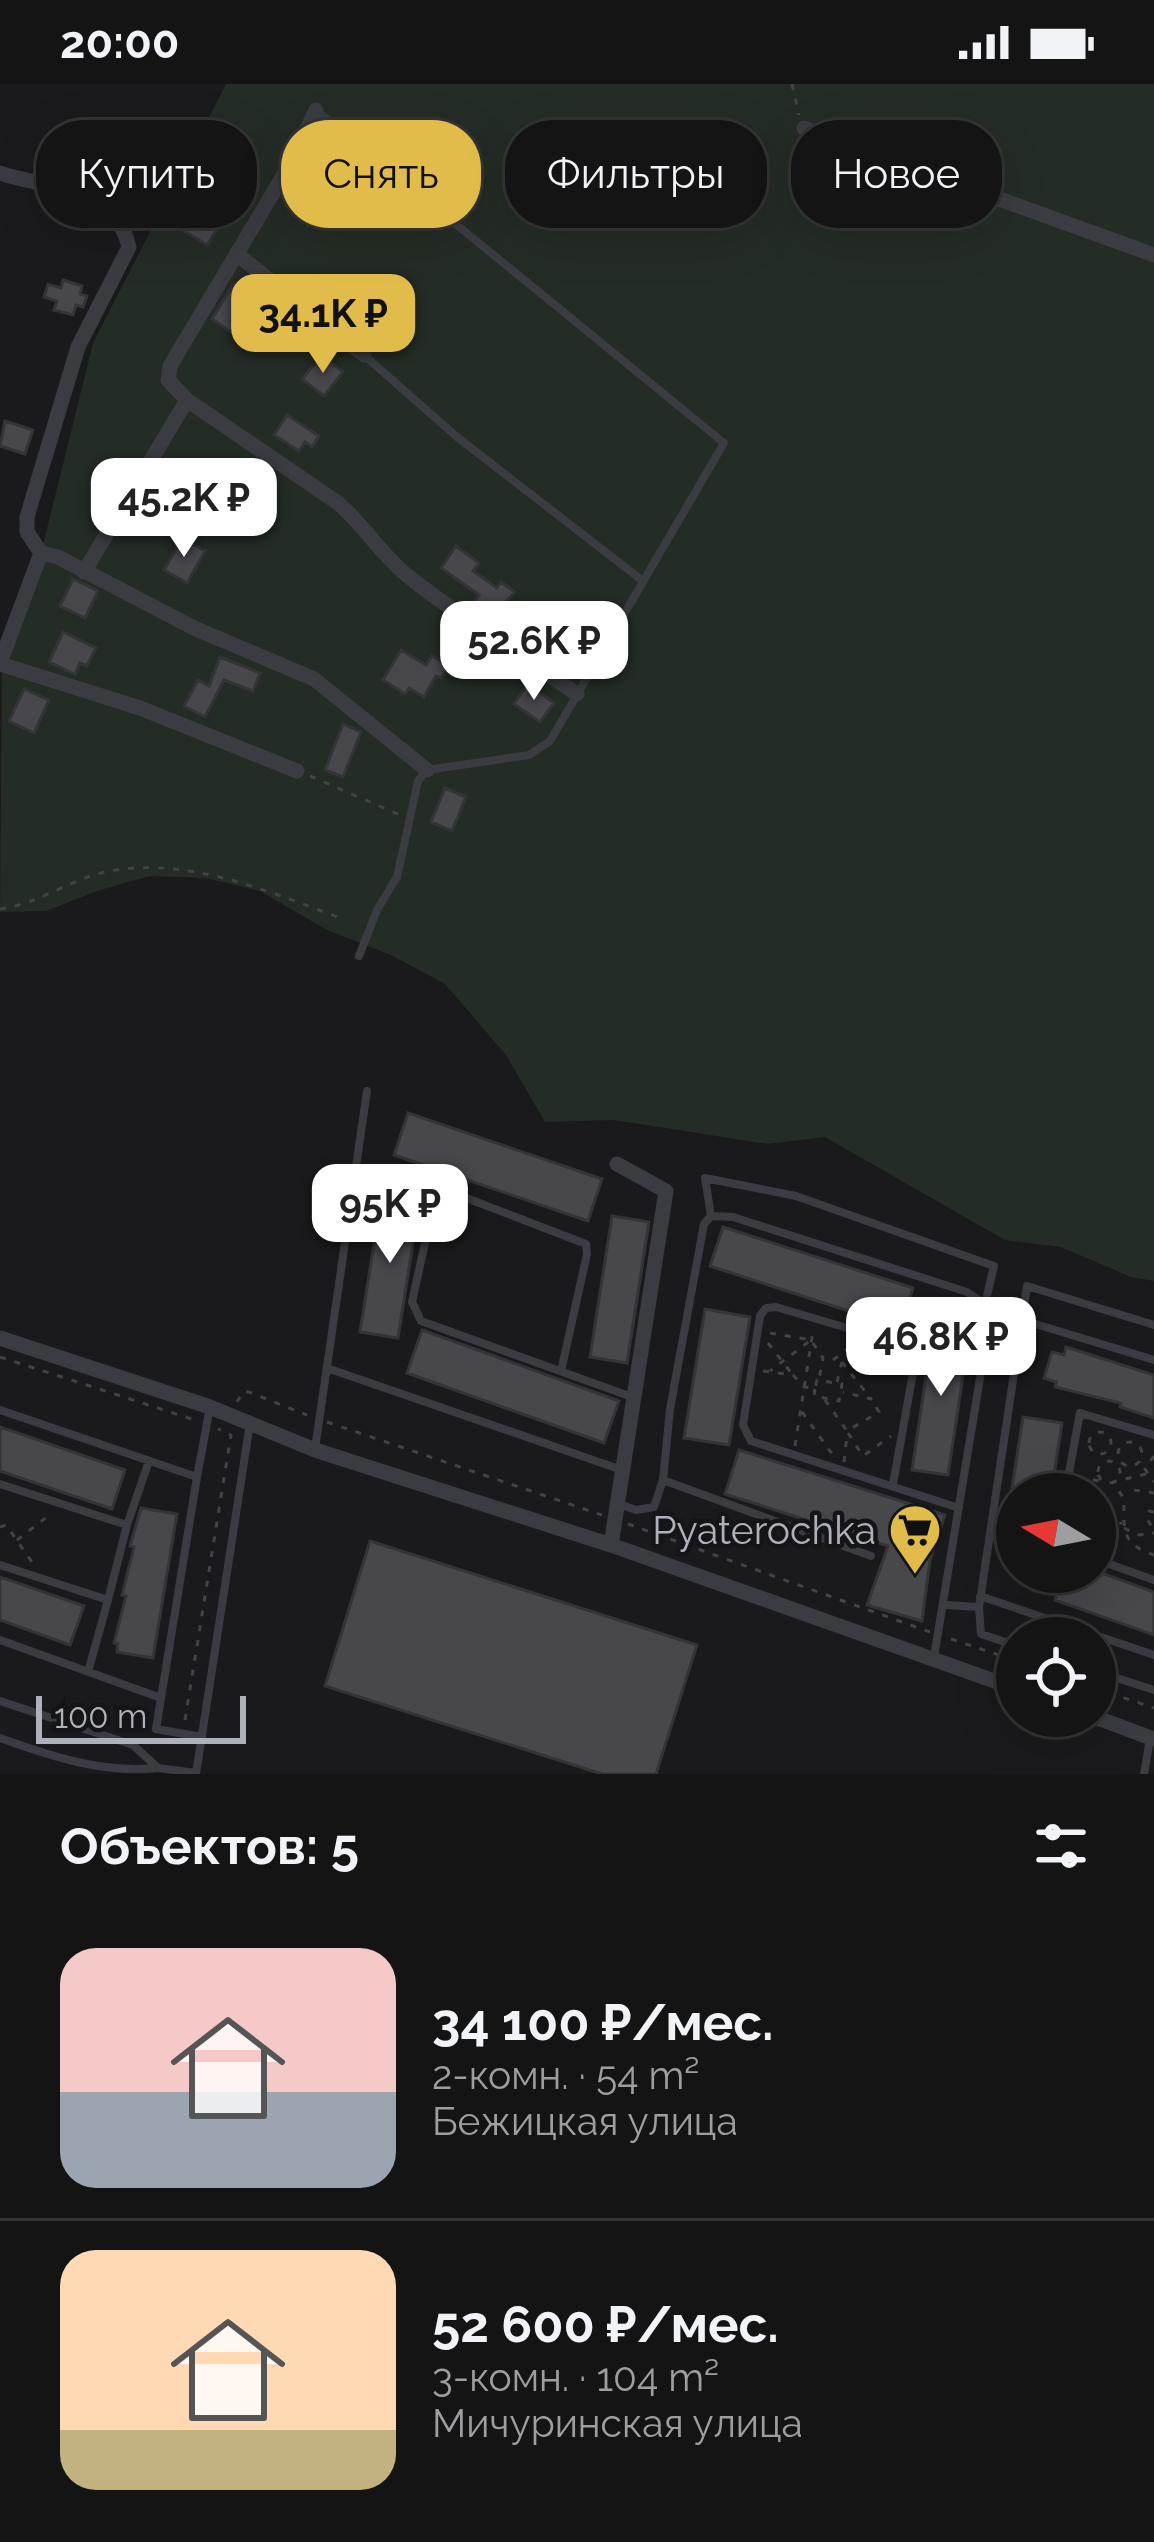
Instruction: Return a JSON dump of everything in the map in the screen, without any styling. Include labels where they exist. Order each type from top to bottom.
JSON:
[{"type":"street","points":[[316,110],[238,255],[170,366],[172,389],[338,503],[408,576],[578,694]]},
{"type":"street","points":[[0,172],[102,202],[122,224],[129,247],[78,346],[27,517],[27,532],[41,553],[58,557],[194,628],[314,679],[427,770]]},
{"type":"street","points":[[1002,200],[1154,255]]},
{"type":"street","points":[[238,255],[364,355]]},
{"type":"street","points":[[84,572],[187,400]]},
{"type":"street","points":[[41,553],[0,663],[140,708],[297,771]]},
{"type":"street","points":[[611,1545],[667,1191],[617,1164]]},
{"type":"street","points":[[0,1338],[208,1416],[242,1419],[315,1450],[611,1545],[996,1681]]},
{"type":"street","points":[[1116,1725],[1152,1738]]},
{"type":"lane","points":[[316,110],[724,443],[550,741],[539,751],[427,770],[418,781],[397,877],[377,910],[359,956]]},
{"type":"lane","points":[[364,355],[490,463],[643,581]]},
{"type":"lane","points":[[315,1450],[367,1091]]},
{"type":"lane","points":[[711,1216],[705,1178],[815,1203],[994,1266],[985,1304],[988,1330],[934,1658]]},
{"type":"lane","points":[[561,1372],[586,1244],[443,1190],[436,1193],[412,1302],[421,1321],[561,1372],[632,1397]]},
{"type":"lane","points":[[711,1216],[733,1217],[967,1292],[985,1304]]},
{"type":"lane","points":[[618,1512],[654,1508],[663,1480],[670,1408],[704,1224],[711,1216]]},
{"type":"lane","points":[[996,1639],[981,1634],[979,1607],[1027,1286],[1154,1325]]},
{"type":"lane","points":[[893,1484],[915,1362],[913,1351],[776,1306],[766,1308],[760,1316],[762,1370],[742,1425],[745,1435],[751,1441],[959,1508]]},
{"type":"lane","points":[[1022,1320],[1154,1360]]},
{"type":"lane","points":[[328,1367],[623,1470]]},
{"type":"lane","points":[[0,1410],[196,1477]]},
{"type":"lane","points":[[1069,1473],[1080,1413],[1154,1435]]},
{"type":"lane","points":[[202,1738],[156,1729],[208,1416]]},
{"type":"lane","points":[[0,1738],[69,1762],[134,1773],[158,1768],[196,1774],[242,1419]]},
{"type":"lane","points":[[88,1672],[149,1461]]},
{"type":"lane","points":[[663,1480],[871,1556]]},
{"type":"lane","points":[[0,1484],[127,1525]]},
{"type":"lane","points":[[0,1565],[108,1600]]},
{"type":"lane","points":[[1116,1565],[1154,1580]]},
{"type":"lane","points":[[980,1596],[1154,1654]]},
{"type":"lane","points":[[945,1605],[979,1607]]},
{"type":"lane","points":[[0,1640],[161,1699]]},
{"type":"lane","points":[[1116,1678],[1154,1690]]},
{"type":"lane","points":[[0,1701],[133,1745],[158,1768]]},
{"type":"lane","points":[[1144,1774],[1152,1738]]},
{"type":"path","points":[[792,84],[802,120]]},
{"type":"path","points":[[297,771],[409,819]]},
{"type":"path","points":[[0,909],[92,875],[149,868],[253,885],[340,918]]},
{"type":"path","points":[[794,1454],[816,1318]]},
{"type":"path","points":[[762,1370],[769,1333],[811,1340],[823,1358],[842,1362],[880,1412],[847,1431]]},
{"type":"path","points":[[833,1360],[866,1334]]},
{"type":"path","points":[[768,1340],[804,1387],[815,1388]]},
{"type":"path","points":[[762,1370],[811,1340]]},
{"type":"path","points":[[0,1357],[208,1416],[231,1435],[183,1734]]},
{"type":"path","points":[[818,1380],[842,1384],[839,1401],[814,1396],[823,1358]]},
{"type":"path","points":[[837,1384],[842,1362]]},
{"type":"path","points":[[762,1370],[793,1375]]},
{"type":"path","points":[[242,1419],[243,1392],[618,1512],[996,1654]]},
{"type":"path","points":[[841,1392],[871,1399]]},
{"type":"path","points":[[824,1398],[863,1456],[903,1428]]},
{"type":"path","points":[[800,1409],[844,1469]]},
{"type":"path","points":[[844,1469],[847,1431]]},
{"type":"path","points":[[1099,1453],[1090,1443],[1094,1434],[1108,1435],[1119,1450]]},
{"type":"path","points":[[1116,1477],[1120,1474],[1119,1450],[1125,1443],[1137,1444],[1154,1484],[1151,1493],[1134,1490]]},
{"type":"path","points":[[1111,1445],[1095,1460],[1133,1465],[1154,1456]]},
{"type":"path","points":[[1099,1473],[1103,1464]]},
{"type":"path","points":[[1116,1481],[1146,1474]]},
{"type":"path","points":[[1116,1490],[1124,1499],[1116,1532]]},
{"type":"path","points":[[17,1540],[63,1504]]},
{"type":"path","points":[[1116,1526],[1139,1535],[1154,1531],[1147,1519],[1148,1511],[1154,1512]]},
{"type":"path","points":[[0,1527],[6,1525],[44,1580]]},
{"type":"path","points":[[1121,1526],[1140,1550],[1154,1555]]},
{"type":"path","points":[[1116,1695],[1154,1708]]},
{"type":"shaded area","points":[[226,84],[1154,84],[1154,1281],[1131,1277],[1061,1247],[1005,1240],[825,1137],[768,1144],[614,1120],[545,1122],[506,1055],[445,984],[391,955],[327,930],[260,891],[205,878],[150,876],[46,911],[0,912],[2,664],[41,553],[93,343],[152,228],[257,228],[257,120],[208,120]]},
{"type":"building","points":[[186,228],[217,228],[207,245]]},
{"type":"building","points":[[63,280],[82,286],[80,294],[87,296],[73,315],[54,310],[57,301],[44,297],[48,284],[61,288]]},
{"type":"building","points":[[234,283],[254,295],[231,332],[212,319]]},
{"type":"building","points":[[322,355],[343,372],[324,396],[302,379]]},
{"type":"building","points":[[287,415],[319,436],[312,447],[305,442],[299,451],[274,435]]},
{"type":"building","points":[[5,421],[33,430],[25,454],[0,446]]},
{"type":"building","points":[[221,469],[254,491],[238,515],[205,493]]},
{"type":"building","points":[[158,483],[201,511],[184,537],[141,509]]},
{"type":"building","points":[[182,538],[205,551],[187,583],[164,570]]},
{"type":"building","points":[[456,546],[479,563],[473,571],[497,588],[501,582],[515,592],[495,614],[475,601],[479,595],[441,568]]},
{"type":"building","points":[[73,579],[98,591],[85,618],[60,606]]},
{"type":"building","points":[[63,632],[96,648],[87,666],[80,663],[75,674],[49,662]]},
{"type":"building","points":[[401,650],[426,665],[432,656],[449,666],[441,678],[436,676],[424,697],[409,688],[405,694],[383,680]]},
{"type":"building","points":[[220,657],[260,673],[253,691],[224,680],[205,717],[184,706],[198,680],[209,686]]},
{"type":"building","points":[[528,684],[554,703],[540,722],[514,704]]},
{"type":"building","points":[[24,689],[49,700],[34,733],[9,721]]},
{"type":"building","points":[[343,724],[361,732],[343,777],[325,770]]},
{"type":"building","points":[[445,788],[466,797],[452,831],[431,822]]},
{"type":"building","points":[[408,1113],[602,1179],[588,1221],[394,1155]]},
{"type":"building","points":[[382,1193],[420,1199],[398,1338],[360,1332]]},
{"type":"building","points":[[612,1216],[649,1222],[627,1363],[590,1357]]},
{"type":"building","points":[[723,1227],[913,1288],[901,1328],[710,1266]]},
{"type":"building","points":[[705,1309],[750,1317],[729,1445],[684,1438]]},
{"type":"building","points":[[934,1323],[970,1329],[948,1475],[912,1470]]},
{"type":"building","points":[[422,1330],[619,1401],[604,1443],[407,1373]]},
{"type":"building","points":[[1066,1347],[1154,1375],[1154,1418],[1120,1407],[1121,1403],[1055,1387],[1056,1382],[1044,1378],[1052,1352],[1064,1355]]},
{"type":"building","points":[[1023,1417],[1062,1423],[1054,1473],[1014,1473]]},
{"type":"building","points":[[0,1427],[125,1470],[112,1509],[0,1471]]},
{"type":"building","points":[[739,1450],[945,1515],[930,1560],[922,1621],[867,1605],[888,1546],[725,1494]]},
{"type":"building","points":[[141,1508],[177,1514],[153,1658],[117,1652],[114,1643]]},
{"type":"building","points":[[370,1541],[697,1645],[656,1774],[602,1774],[325,1686]]},
{"type":"building","points":[[0,1577],[84,1606],[70,1645],[0,1620]]},
{"type":"building","points":[[1116,1578],[1154,1592],[1154,1635],[1116,1622],[1116,1617],[1055,1600],[1058,1593],[1116,1593]]},
{"type":"place","name":"Pyaterochka","points":[[915,1576]]}]
